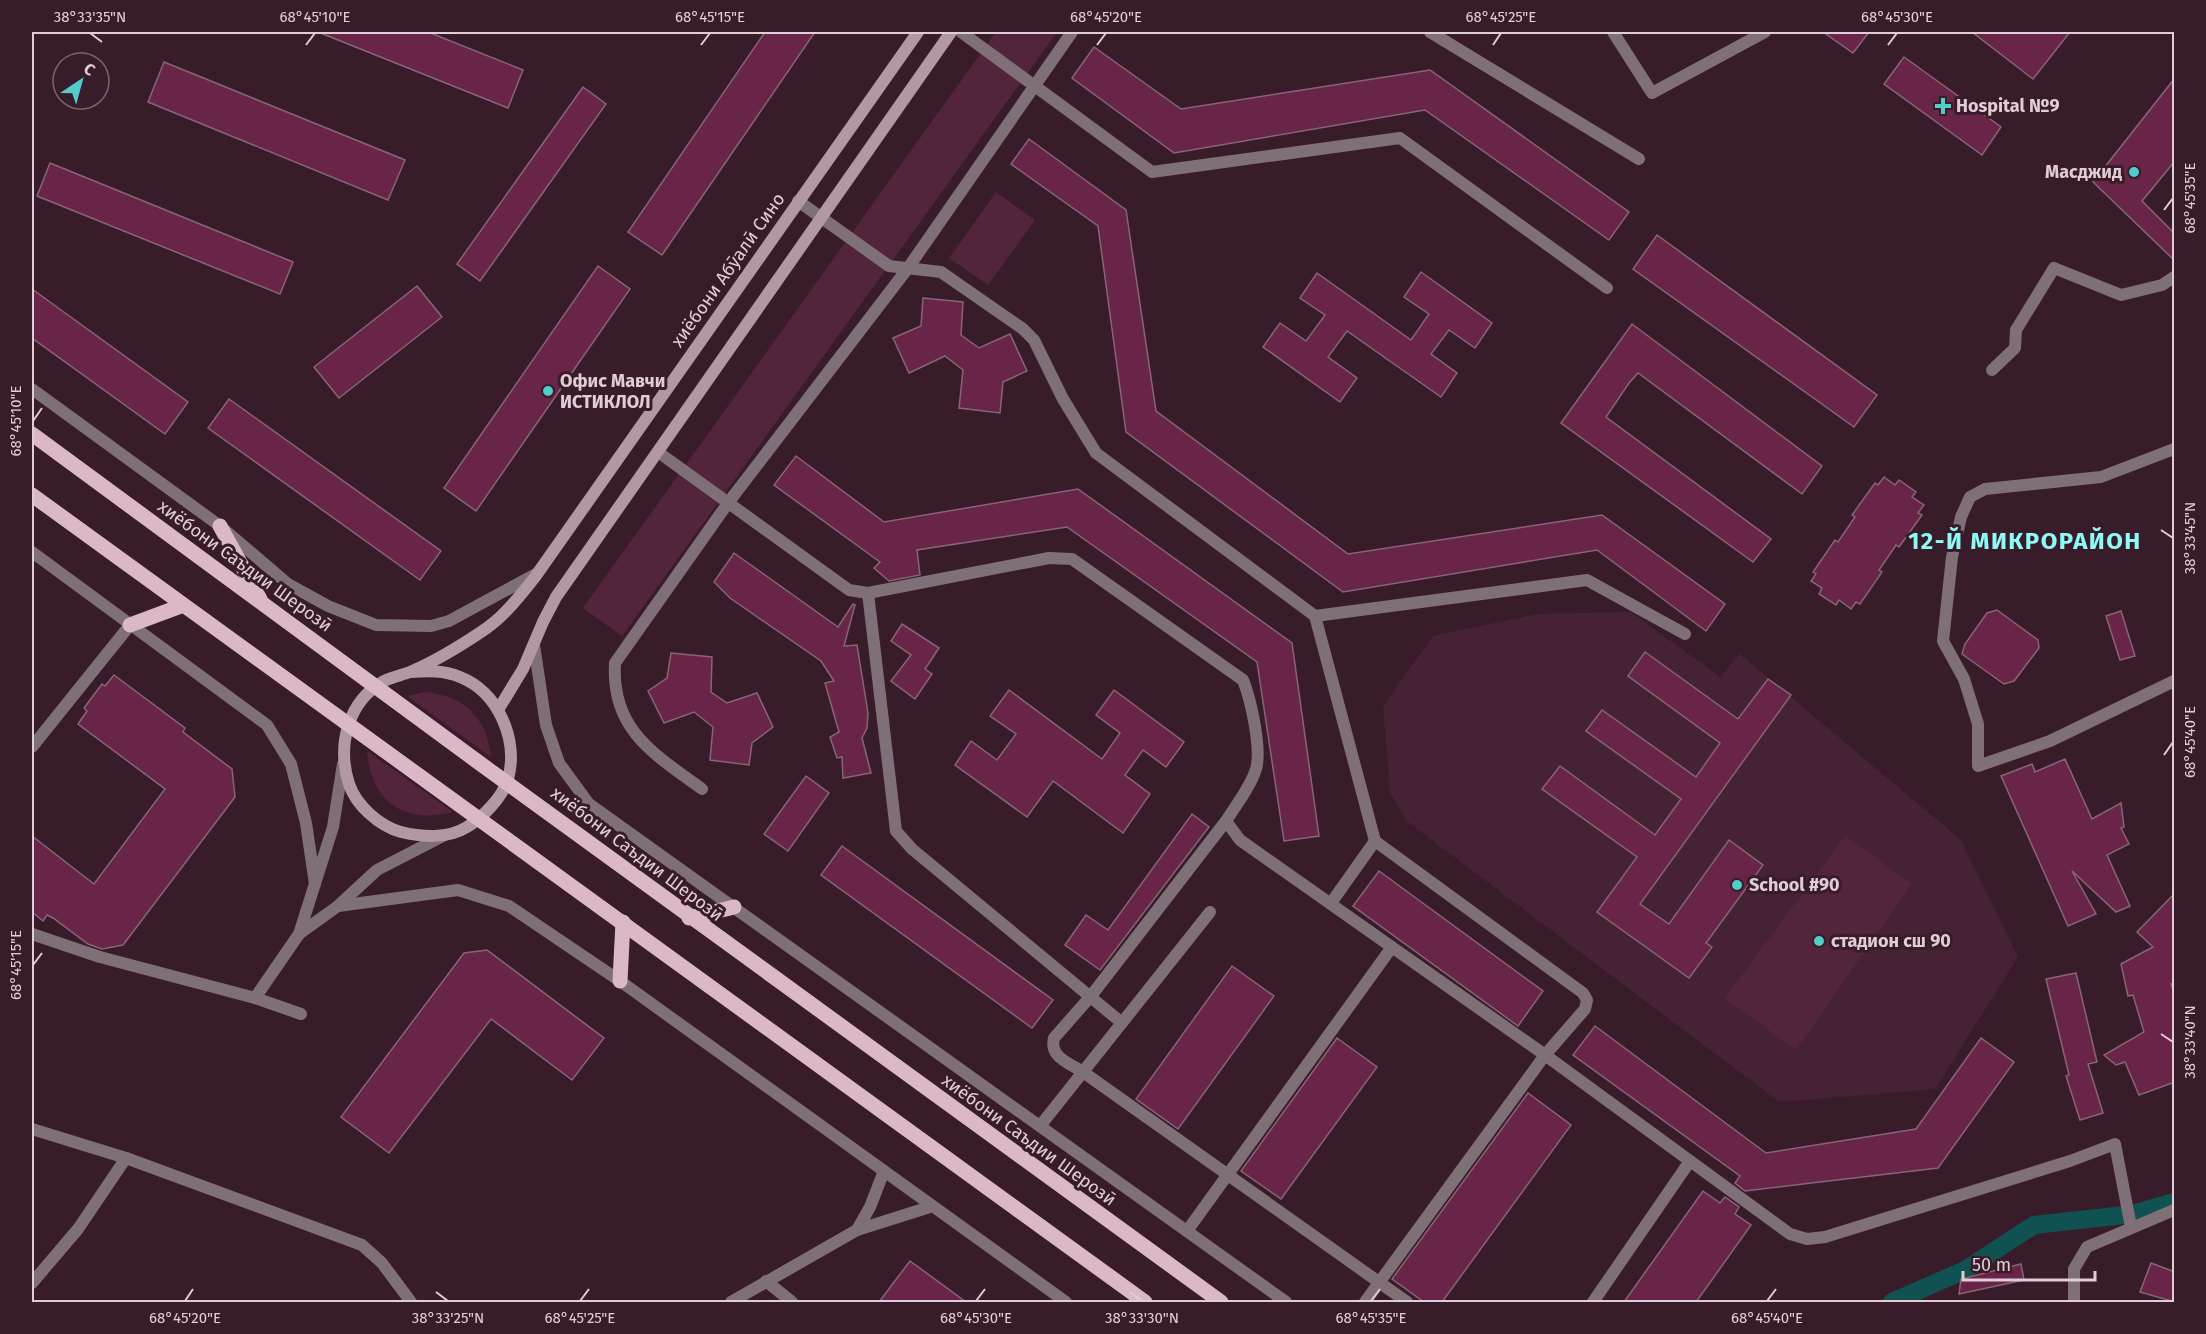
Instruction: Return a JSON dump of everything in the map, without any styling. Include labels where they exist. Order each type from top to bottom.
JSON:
[{"type":"main road","name":"хиёбони Абӯалӣ Сино","points":[[411,672],[436,670],[460,677],[482,691],[498,710],[508,734],[510,760],[507,781],[491,806],[479,818],[465,828],[447,834],[420,837],[393,830],[369,814],[352,792],[343,765],[342,748],[348,725],[357,706],[386,680],[411,672],[503,617],[536,574],[918,32]]},
{"type":"main road","points":[[498,710],[534,645],[556,597],[951,32]]},
{"type":"main road","name":"хиёбони Саъдии Шерозӣ","points":[[32,434],[507,781],[688,918],[1221,1302]]},
{"type":"main road","points":[[32,495],[181,606],[479,818],[1145,1302]]},
{"type":"main road","points":[[220,526],[263,604]]},
{"type":"main road","points":[[130,625],[181,606]]},
{"type":"main road","points":[[688,918],[734,907]]},
{"type":"main road","points":[[620,981],[623,922]]},
{"type":"street","points":[[961,32],[1152,172],[1400,138],[1607,288]]},
{"type":"street","points":[[702,789],[652,753],[624,719],[614,688],[615,663],[728,503],[908,268],[1072,32]]},
{"type":"street","points":[[1430,32],[1639,159]]},
{"type":"street","points":[[1612,32],[1652,93],[1765,32]]},
{"type":"street","points":[[798,201],[889,266],[941,272],[1023,329],[1034,340],[1063,399],[1096,453],[1315,616],[1375,841],[1583,993],[1587,1000],[1585,1009],[1545,1055],[1365,1302]]},
{"type":"street","points":[[1992,370],[2015,348],[2016,330],[2054,268],[2121,295],[2162,285],[2175,277]]},
{"type":"street","points":[[32,389],[220,526],[288,584],[328,606],[376,625],[431,626],[449,621],[536,574]]},
{"type":"street","points":[[2175,449],[2101,477],[1985,489],[1970,497],[1961,517],[1952,558],[1943,640],[1964,679],[1978,724],[1978,766],[2050,741],[2175,681]]},
{"type":"street","points":[[658,452],[849,590],[868,593],[1049,558],[1072,560],[1243,680],[1249,695],[1258,762],[1255,773],[1226,821],[1216,831],[1091,996],[1054,1038],[1052,1047],[1055,1055],[1083,1072],[1407,1302]]},
{"type":"street","points":[[32,552],[267,725],[291,764],[306,823],[315,888]]},
{"type":"street","points":[[1315,616],[1587,580],[1685,634]]},
{"type":"street","points":[[868,593],[896,831],[912,849],[1122,1023]]},
{"type":"street","points":[[32,747],[130,625]]},
{"type":"street","points":[[534,645],[546,725],[559,763],[589,804],[1286,1302]]},
{"type":"street","points":[[255,998],[299,934],[333,827],[343,765]]},
{"type":"street","points":[[1226,821],[1240,840],[1545,1055],[1790,1234],[1807,1239],[1826,1237],[2070,1161],[2115,1144],[2130,1227]]},
{"type":"street","points":[[299,934],[338,906],[377,870],[447,834]]},
{"type":"street","points":[[1331,903],[1375,841]]},
{"type":"street","points":[[338,906],[458,890],[509,906],[620,981],[884,1171],[930,1207],[1066,1302]]},
{"type":"street","points":[[1040,1126],[1210,912]]},
{"type":"street","points":[[32,934],[100,957],[255,998],[302,1014]]},
{"type":"street","points":[[1186,1231],[1392,947]]},
{"type":"street","points":[[32,1129],[126,1158],[362,1245],[382,1263],[411,1302]]},
{"type":"street","points":[[32,1283],[78,1229],[126,1158]]},
{"type":"street","points":[[1593,1302],[1690,1161]]},
{"type":"street","points":[[857,1230],[870,1207],[884,1171]]},
{"type":"street","points":[[731,1302],[857,1230],[930,1207]]},
{"type":"street","points":[[2074,1302],[2074,1269],[2087,1247],[2175,1210]]},
{"type":"street","points":[[766,1281],[792,1302]]},
{"type":"shaded area","points":[[996,32],[1057,32],[622,636],[583,608]]},
{"type":"shaded area","points":[[996,192],[1035,220],[988,285],[949,258]]},
{"type":"shaded area","name":"School #90","points":[[1631,612],[1720,677],[1740,654],[1961,840],[2018,957],[1935,1089],[1779,1102],[1408,822],[1390,793],[1383,706],[1433,636],[1536,614]]},
{"type":"shaded area","points":[[424,692],[451,698],[471,711],[479,720],[484,731],[491,757],[407,696]]},
{"type":"shaded area","points":[[367,751],[453,812],[419,815],[405,812],[393,805],[383,796],[375,783]]},
{"type":"shaded area","name":"стадион сш 90","points":[[1845,836],[1912,884],[1796,1050],[1725,998]]},
{"type":"building","points":[[318,32],[428,32],[523,70],[508,108]]},
{"type":"building","points":[[765,32],[815,32],[662,255],[628,232]]},
{"type":"building","points":[[1823,32],[1869,32],[1853,53]]},
{"type":"building","points":[[1972,32],[2070,32],[2033,79]]},
{"type":"building","points":[[1094,47],[1181,109],[1430,70],[1629,212],[1609,240],[1425,110],[1174,153],[1072,78]]},
{"type":"building","name":"Hospital №9","points":[[1904,57],[2001,127],[1982,155],[1884,84]]},
{"type":"building","points":[[164,62],[405,160],[388,200],[148,102]]},
{"type":"building","name":"Масджид","points":[[2175,78],[2175,161],[2142,201],[2175,234],[2175,261],[2093,182]]},
{"type":"building","points":[[583,87],[606,104],[480,281],[457,264]]},
{"type":"building","points":[[1029,139],[1126,210],[1156,411],[1348,554],[1602,515],[1725,604],[1706,631],[1597,550],[1343,592],[1126,432],[1098,226],[1011,164]]},
{"type":"building","points":[[50,163],[293,262],[280,294],[37,196]]},
{"type":"building","points":[[1657,235],[1877,395],[1854,427],[1633,269]]},
{"type":"building","points":[[598,266],[630,289],[476,511],[444,488]]},
{"type":"building","points":[[1421,272],[1492,323],[1475,348],[1449,330],[1431,354],[1457,373],[1441,397],[1347,331],[1328,357],[1357,378],[1340,402],[1263,347],[1280,323],[1306,341],[1325,315],[1300,298],[1317,273],[1411,340],[1429,314],[1404,297]]},
{"type":"building","points":[[417,286],[442,317],[339,398],[314,367]]},
{"type":"building","points":[[32,289],[188,402],[165,434],[32,338]]},
{"type":"building","points":[[923,298],[963,302],[961,335],[979,348],[1010,334],[1027,371],[1003,382],[1000,413],[959,408],[963,370],[945,356],[909,373],[893,338],[921,326]]},
{"type":"building","points":[[1632,324],[1822,466],[1802,494],[1638,373],[1629,383],[1606,417],[1771,539],[1753,562],[1561,423]]},
{"type":"building","points":[[229,399],[441,551],[420,580],[208,428]]},
{"type":"building","points":[[796,456],[884,522],[1078,489],[1292,643],[1319,836],[1284,841],[1257,662],[1067,527],[917,550],[920,575],[889,581],[874,568],[880,562],[774,485]]},
{"type":"building","points":[[1884,477],[1895,485],[1899,480],[1916,492],[1912,497],[1924,505],[1918,513],[1922,515],[1899,547],[1896,545],[1879,570],[1882,572],[1860,604],[1856,602],[1851,609],[1839,600],[1836,605],[1819,594],[1822,588],[1811,581],[1816,574],[1813,572],[1835,540],[1838,542],[1855,517],[1852,515],[1875,483],[1878,485]]},
{"type":"building","points":[[734,553],[838,627],[853,604],[855,605],[844,646],[857,645],[868,713],[867,728],[862,738],[871,773],[843,778],[842,757],[837,758],[830,737],[839,732],[825,683],[834,681],[821,661],[730,598],[714,582]]},
{"type":"building","points":[[1997,610],[2038,640],[2039,648],[2014,681],[2004,684],[1962,654],[1965,644],[1987,613]]},
{"type":"building","points":[[2121,611],[2135,656],[2120,660],[2106,616]]},
{"type":"building","points":[[902,624],[939,648],[925,669],[932,674],[915,699],[891,681],[911,655],[891,641]]},
{"type":"building","points":[[1645,652],[1738,719],[1768,679],[1791,695],[1640,904],[1669,924],[1729,840],[1763,865],[1706,943],[1712,947],[1689,978],[1597,912],[1637,857],[1542,789],[1560,766],[1655,835],[1681,799],[1586,731],[1602,710],[1696,777],[1720,743],[1628,676]]},
{"type":"building","points":[[671,653],[712,657],[711,692],[727,703],[757,693],[773,727],[752,743],[749,765],[710,760],[713,727],[694,712],[664,723],[648,691],[667,678]]},
{"type":"building","points":[[114,675],[185,728],[183,732],[232,769],[235,797],[123,945],[102,949],[88,944],[53,918],[47,915],[43,921],[32,912],[32,836],[94,884],[165,789],[78,724],[87,711],[84,708],[102,684],[105,686]]},
{"type":"building","points":[[1009,690],[1102,759],[1120,733],[1096,715],[1114,690],[1184,742],[1166,767],[1143,750],[1125,775],[1150,794],[1123,833],[1053,781],[1027,817],[955,765],[971,741],[997,760],[1016,734],[990,716]]},
{"type":"building","points":[[2065,759],[2092,819],[2121,803],[2124,827],[2121,828],[2129,844],[2107,855],[2130,906],[2116,912],[2072,871],[2096,914],[2068,926],[2001,776],[2032,764],[2035,772]]},
{"type":"building","points":[[806,776],[829,793],[788,851],[764,834]]},
{"type":"building","points":[[1192,814],[1209,827],[1100,970],[1065,945],[1086,915],[1108,930]]},
{"type":"building","points":[[842,846],[1053,1000],[1032,1028],[821,875]]},
{"type":"building","points":[[1379,871],[1543,991],[1518,1026],[1353,906]]},
{"type":"building","points":[[2175,893],[2175,982],[2171,984],[2175,996],[2175,1082],[2139,1095],[2125,1062],[2116,1065],[2104,1055],[2144,1032],[2133,995],[2128,996],[2121,964],[2153,947],[2137,932]]},
{"type":"building","points":[[487,950],[604,1038],[572,1080],[491,1019],[389,1153],[341,1117],[464,953]]},
{"type":"building","points":[[1232,966],[1274,996],[1178,1129],[1136,1099]]},
{"type":"building","points":[[2076,973],[2097,1062],[2088,1064],[2103,1113],[2080,1120],[2066,1076],[2069,1075],[2046,979]]},
{"type":"building","points":[[1595,1026],[1766,1153],[1916,1129],[1981,1038],[2014,1062],[1938,1168],[1745,1191],[1735,1183],[1740,1176],[1573,1055]]},
{"type":"building","points":[[1337,1038],[1377,1067],[1281,1199],[1241,1171]]},
{"type":"building","points":[[1528,1093],[1571,1125],[1442,1302],[1424,1302],[1392,1279]]},
{"type":"building","points":[[1703,1191],[1720,1203],[1725,1197],[1739,1207],[1735,1214],[1751,1225],[1714,1277],[1696,1302],[1624,1302]]},
{"type":"building","points":[[910,1261],[966,1302],[879,1302]]},
{"type":"building","points":[[2151,1263],[2175,1272],[2175,1302],[2140,1292]]},
{"type":"building","points":[[2021,1264],[2024,1280],[1959,1294],[1961,1279]]},
{"type":"waterway","points":[[1892,1302],[1965,1270],[2034,1225],[2133,1214],[2174,1202]]},
{"type":"place","name":"Hospital №9","points":[[1943,106]]},
{"type":"place","name":"Масджид","points":[[2134,172]]},
{"type":"place","name":"Офис Мавчи ИСТИКЛОЛ","points":[[548,391]]},
{"type":"place","name":"School #90","points":[[1737,885]]},
{"type":"place","name":"стадион сш 90","points":[[1819,941]]},
{"type":"district","name":"12-Й МИКРОРАЙОН","points":[[2025,541]]}]
